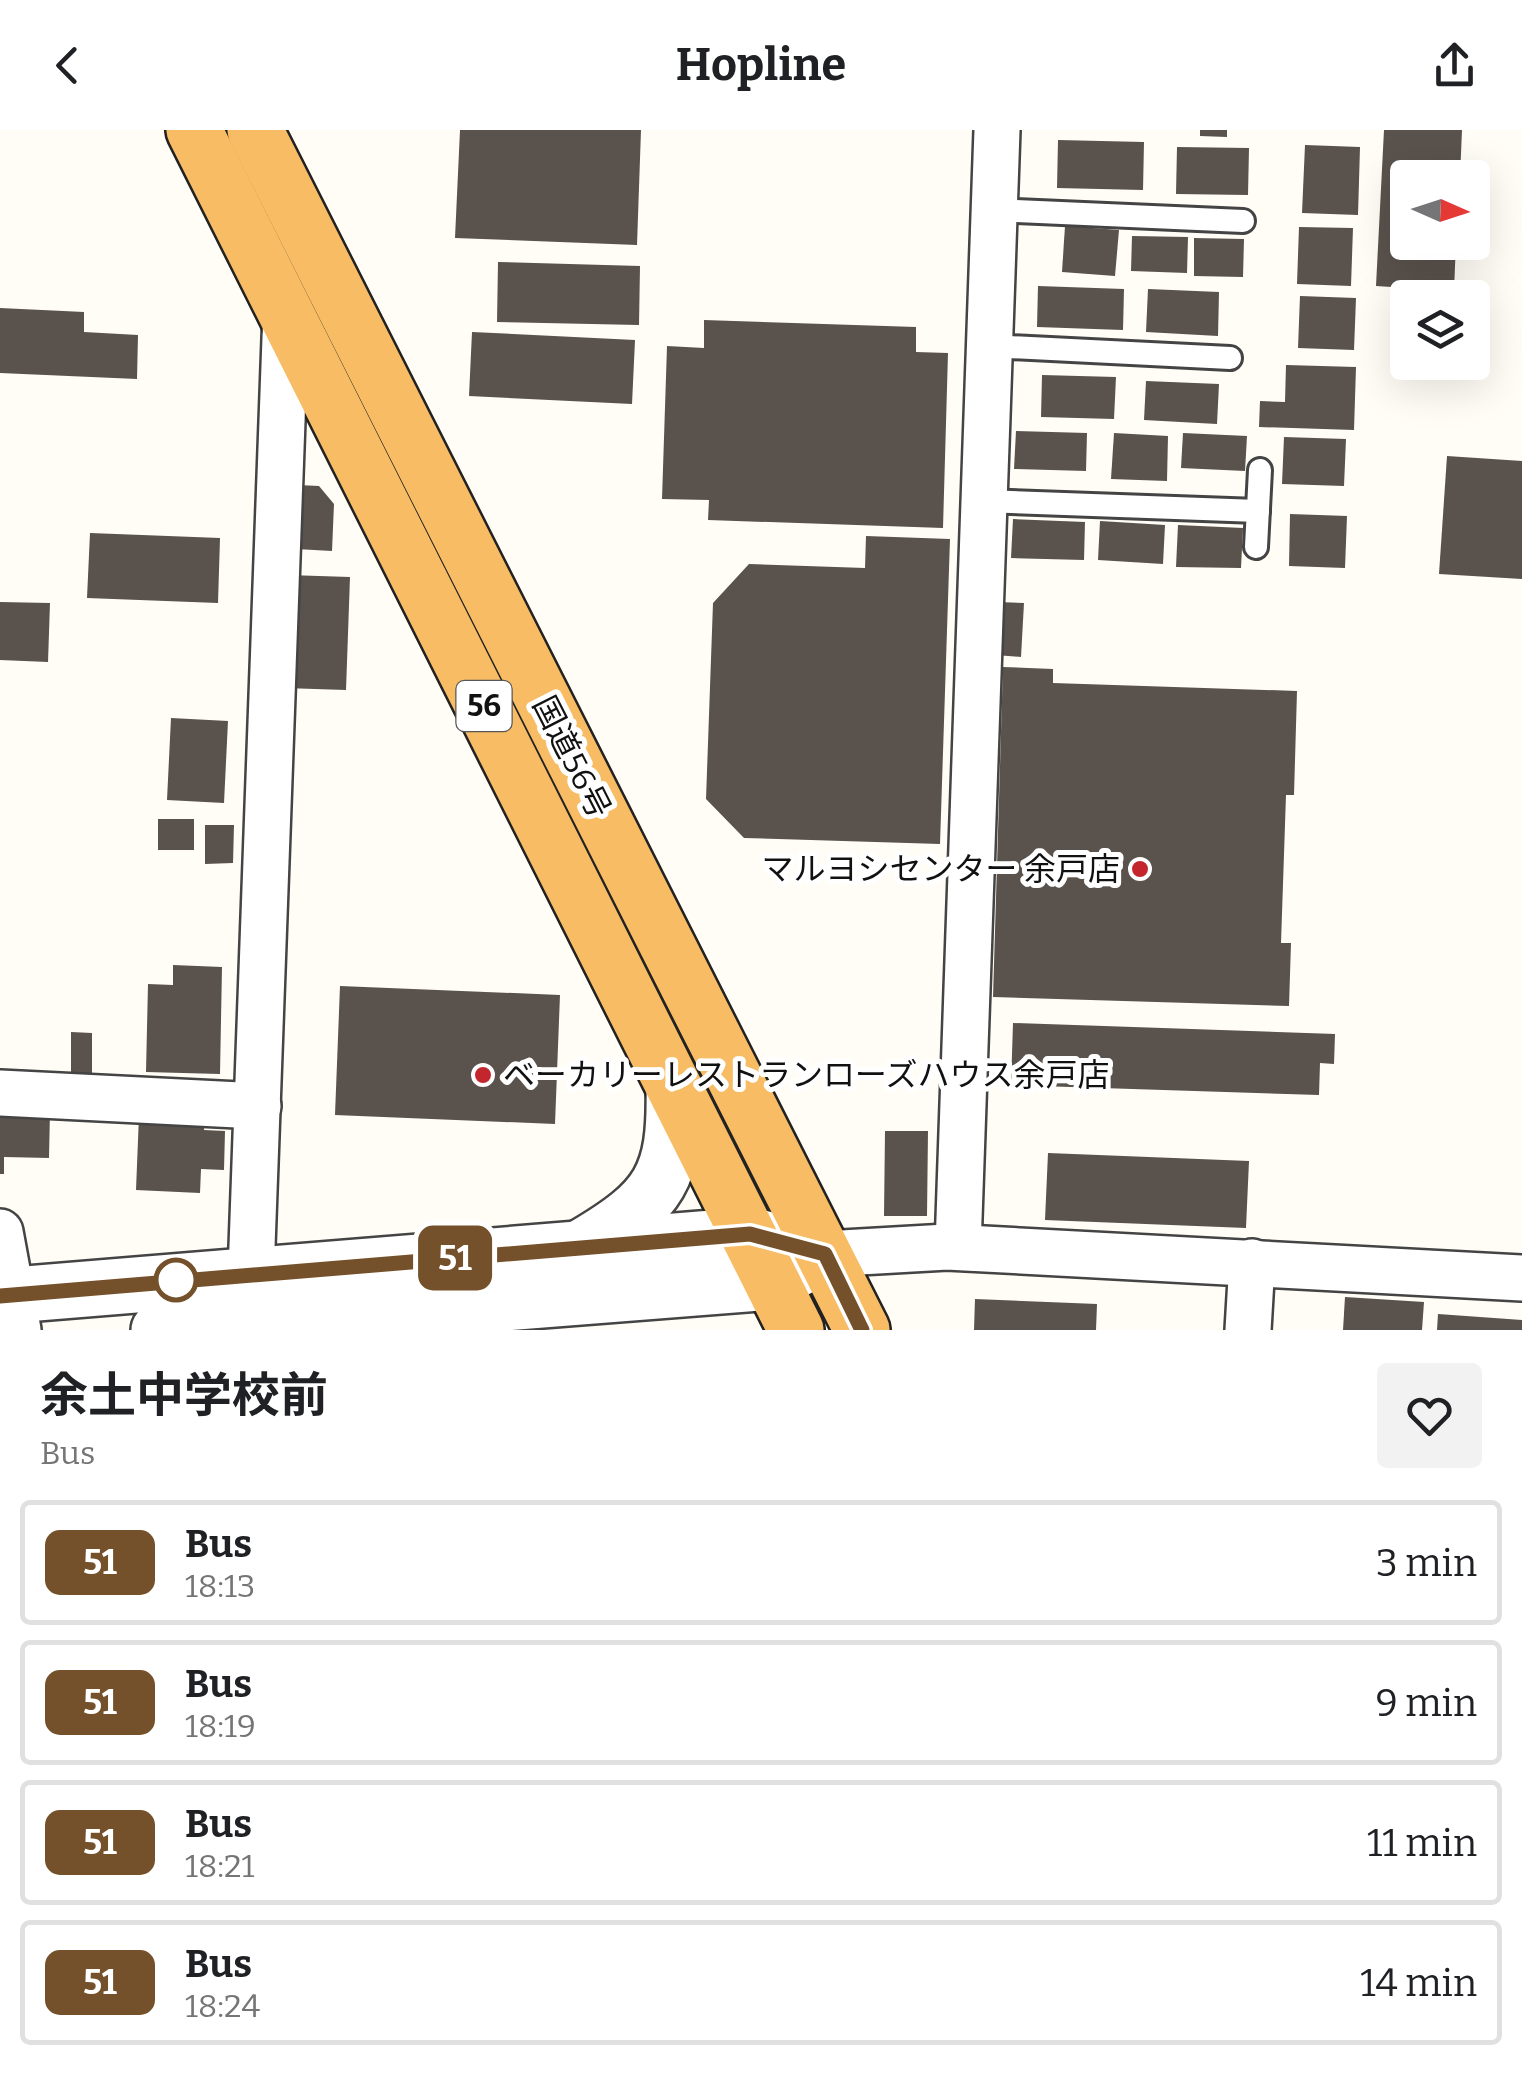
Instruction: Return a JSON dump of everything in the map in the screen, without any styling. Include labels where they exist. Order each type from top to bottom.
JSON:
[{"type":"highway","name":"国道56号","points":[[194,130],[773,1282]]},
{"type":"highway","name":"国道56号","points":[[254,130],[862,1330]]},
{"type":"street","points":[[251,1274],[286,307],[284,130]]},
{"type":"street","points":[[958,1247],[997,130]]},
{"type":"street","points":[[582,1248],[627,1221],[659,1188],[676,1138],[674,1088]]},
{"type":"street","points":[[0,1092],[258,1106]]},
{"type":"street","points":[[0,1232],[11,1307],[251,1274],[582,1248],[773,1282]]},
{"type":"street","points":[[159,1330],[773,1282],[825,1254],[958,1247],[1522,1278]]},
{"type":"street","points":[[1248,1330],[1252,1262]]},
{"type":"lane","points":[[994,210],[1244,222]]},
{"type":"lane","points":[[990,346],[1230,358]]},
{"type":"lane","points":[[1256,547],[1260,470]]},
{"type":"lane","points":[[984,500],[1258,511]]},
{"type":"building","points":[[460,130],[641,130],[637,245],[455,238]]},
{"type":"building","points":[[1200,130],[1227,130],[1227,137],[1200,136]]},
{"type":"building","points":[[1384,130],[1462,130],[1461,160],[1390,160],[1390,260],[1455,260],[1454,280],[1390,280],[1390,287],[1376,286]]},
{"type":"building","points":[[1058,140],[1144,142],[1143,190],[1057,188]]},
{"type":"building","points":[[1305,145],[1360,147],[1358,215],[1302,213]]},
{"type":"building","points":[[1177,147],[1249,148],[1248,195],[1176,194]]},
{"type":"building","points":[[1065,226],[1119,230],[1115,276],[1062,272]]},
{"type":"building","points":[[1299,227],[1353,228],[1351,286],[1297,284]]},
{"type":"building","points":[[1132,236],[1188,237],[1187,273],[1131,271]]},
{"type":"building","points":[[1194,238],[1244,239],[1243,277],[1194,276]]},
{"type":"building","points":[[498,262],[640,266],[639,325],[497,322]]},
{"type":"building","points":[[1038,286],[1124,289],[1123,330],[1037,327]]},
{"type":"building","points":[[1148,289],[1219,292],[1218,336],[1146,332]]},
{"type":"building","points":[[1300,296],[1356,298],[1354,350],[1298,348]]},
{"type":"building","points":[[0,308],[84,312],[84,332],[138,335],[137,379],[0,373]]},
{"type":"building","points":[[704,320],[916,327],[916,352],[948,353],[943,528],[708,520],[709,500],[662,499],[667,346],[704,348]]},
{"type":"building","points":[[472,332],[635,340],[632,404],[469,396]]},
{"type":"building","points":[[1286,365],[1356,367],[1354,430],[1259,427],[1260,401],[1285,402]]},
{"type":"building","points":[[1042,375],[1116,377],[1114,419],[1041,417]]},
{"type":"building","points":[[1146,381],[1219,384],[1217,424],[1144,420]]},
{"type":"building","points":[[1016,431],[1087,433],[1086,471],[1014,469]]},
{"type":"building","points":[[1114,433],[1168,436],[1167,481],[1111,479]]},
{"type":"building","points":[[1183,433],[1247,436],[1245,471],[1181,468]]},
{"type":"building","points":[[1284,437],[1346,439],[1344,486],[1282,484]]},
{"type":"building","points":[[1447,456],[1522,461],[1522,579],[1439,574]]},
{"type":"building","points":[[298,485],[319,486],[334,504],[332,551],[296,549]]},
{"type":"building","points":[[1290,514],[1347,516],[1345,568],[1289,566]]},
{"type":"building","points":[[1013,519],[1085,522],[1084,560],[1011,558]]},
{"type":"building","points":[[1100,521],[1165,525],[1163,564],[1098,560]]},
{"type":"building","points":[[1178,525],[1243,528],[1241,568],[1176,567]]},
{"type":"building","points":[[90,533],[220,538],[218,603],[87,598]]},
{"type":"building","points":[[866,536],[950,539],[940,844],[744,838],[706,799],[713,603],[749,564],[865,568]]},
{"type":"building","points":[[288,575],[350,577],[346,690],[284,688]]},
{"type":"building","points":[[0,602],[50,603],[48,662],[0,660]]},
{"type":"building","points":[[998,602],[1024,603],[1021,657],[995,655]]},
{"type":"building","name":"マルヨシセンター 余戸店","points":[[1003,667],[1053,669],[1053,683],[1297,691],[1294,795],[1286,795],[1281,943],[1291,943],[1289,1006],[993,997]]},
{"type":"building","points":[[171,718],[228,721],[224,803],[167,800]]},
{"type":"building","points":[[158,819],[194,819],[194,850],[158,850]]},
{"type":"building","points":[[205,825],[234,825],[233,863],[205,864]]},
{"type":"building","points":[[173,965],[222,967],[220,1074],[146,1072],[148,984],[173,985]]},
{"type":"building","points":[[340,986],[560,995],[555,1124],[335,1115]]},
{"type":"building","points":[[1013,1023],[1335,1034],[1334,1064],[1320,1063],[1319,1095],[1011,1085]]},
{"type":"building","points":[[71,1032],[92,1033],[92,1075],[71,1075]]},
{"type":"building","points":[[0,1109],[50,1110],[49,1158],[4,1157],[4,1174],[0,1174]]},
{"type":"building","points":[[139,1115],[205,1119],[204,1130],[225,1131],[224,1170],[201,1169],[200,1193],[136,1190]]},
{"type":"building","points":[[885,1131],[928,1131],[927,1216],[884,1216]]},
{"type":"building","points":[[1048,1153],[1249,1161],[1246,1228],[1045,1220]]},
{"type":"building","points":[[1345,1297],[1424,1302],[1422,1330],[1343,1330]]},
{"type":"building","points":[[975,1299],[1097,1304],[1096,1330],[974,1330]]},
{"type":"building","points":[[1438,1314],[1522,1320],[1522,1330],[1437,1330]]},
{"type":"bus line","name":"51","points":[[0,1296],[750,1234],[825,1254],[862,1330]]},
{"type":"place","name":"マルヨシセンター 余戸店","points":[[1140,869]]},
{"type":"place","name":"ベーカリーレストランローズハウス余戸店","points":[[483,1075]]}]
